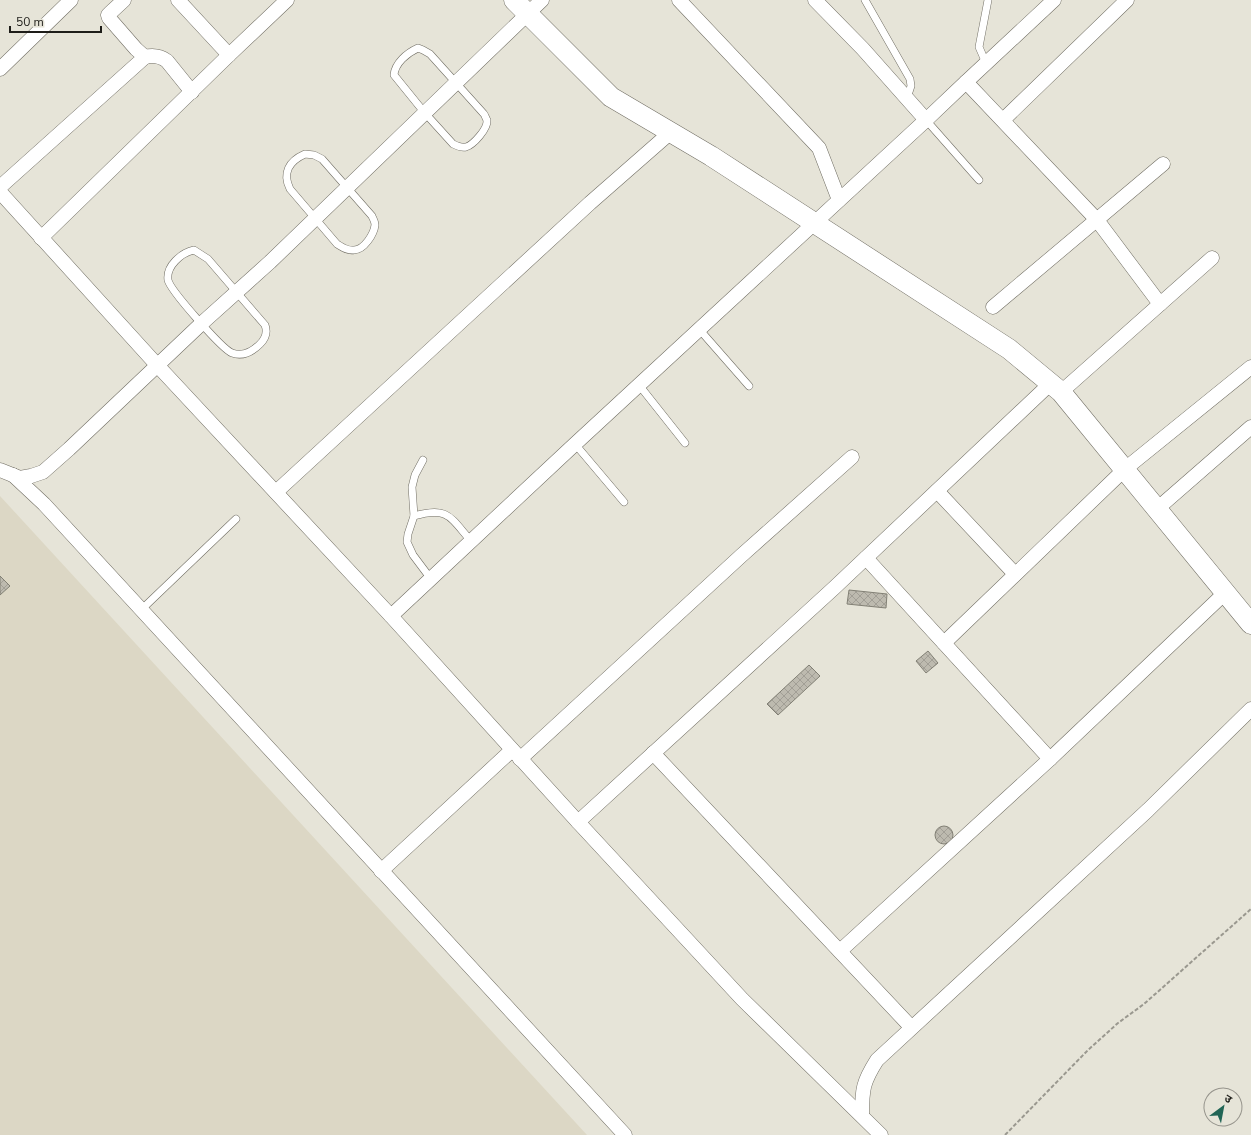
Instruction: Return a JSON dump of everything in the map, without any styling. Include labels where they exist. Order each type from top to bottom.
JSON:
[{"type":"main road","points":[[528,4],[611,98],[711,156],[1009,349],[1056,388],[1125,469],[1251,624]]},
{"type":"street","points":[[0,69],[71,0]]},
{"type":"street","points":[[124,0],[108,15],[109,18],[145,57]]},
{"type":"street","points":[[178,0],[229,55]]},
{"type":"street","points":[[41,238],[286,0]]},
{"type":"street","points":[[679,0],[819,148],[838,200]]},
{"type":"street","points":[[816,0],[863,49],[926,120]]},
{"type":"street","points":[[391,616],[1054,0]]},
{"type":"street","points":[[1002,120],[1127,0]]},
{"type":"street","points":[[6,472],[20,478],[43,472],[69,449],[314,219],[456,82],[528,4]]},
{"type":"street","points":[[0,187],[145,57],[152,56],[162,58],[167,61],[192,92]]},
{"type":"street","points":[[966,82],[1098,220],[1160,304]]},
{"type":"street","points":[[276,492],[590,203],[671,132]]},
{"type":"street","points":[[993,308],[1163,164]]},
{"type":"street","points":[[0,192],[157,365],[391,616],[516,755],[742,1000],[882,1135]]},
{"type":"street","points":[[578,822],[937,491],[1056,388],[1160,304],[1212,258]]},
{"type":"street","points":[[944,643],[1125,469],[1251,367]]},
{"type":"street","points":[[1157,509],[1251,427]]},
{"type":"street","points":[[381,871],[516,755],[852,457]]},
{"type":"street","points":[[6,472],[44,504],[624,1135]]},
{"type":"street","points":[[937,491],[1015,574]]},
{"type":"street","points":[[866,558],[1050,759]]},
{"type":"street","points":[[840,952],[1050,759],[1226,592]]},
{"type":"street","points":[[862,1115],[862,1090],[868,1074],[877,1060],[1148,810],[1251,709]]},
{"type":"street","points":[[653,753],[911,1028]]},
{"type":"lane","points":[[865,0],[910,79],[911,86],[907,98]]},
{"type":"lane","points":[[986,63],[979,47],[988,0]]},
{"type":"lane","points":[[418,48],[430,54],[484,114],[487,120],[484,129],[477,139],[466,147],[457,147],[424,112],[394,75],[398,63],[418,48]]},
{"type":"lane","points":[[926,120],[979,180]]},
{"type":"lane","points":[[305,154],[314,155],[322,159],[347,187],[375,221],[375,226],[367,241],[359,249],[354,250],[346,249],[336,244],[290,189],[286,181],[286,173],[290,165],[298,157],[305,154]]},
{"type":"lane","points":[[194,250],[208,259],[237,292],[265,325],[267,330],[266,336],[262,342],[255,349],[246,354],[231,352],[201,324],[170,286],[168,272],[181,255],[194,250]]},
{"type":"lane","points":[[699,329],[749,386]]},
{"type":"lane","points":[[639,385],[685,443]]},
{"type":"lane","points":[[575,444],[624,502]]},
{"type":"lane","points":[[423,460],[415,475],[412,487],[414,516],[407,542],[413,556],[431,579]]},
{"type":"lane","points":[[414,516],[432,512],[443,513],[453,520],[471,542]]},
{"type":"lane","points":[[141,610],[236,519]]},
{"type":"path","points":[[1005,1135],[1088,1050],[1144,1004],[1251,909]]},
{"type":"shaded area","points":[[0,496],[587,1135],[0,1135]]},
{"type":"building","points":[[0,576],[10,586],[0,595]]},
{"type":"building","points":[[849,590],[887,594],[886,608],[847,604]]},
{"type":"building","points":[[928,651],[938,663],[926,673],[916,661]]},
{"type":"building","points":[[809,665],[820,676],[778,715],[767,704]]},
{"type":"building","points":[[944,826],[950,829],[953,835],[950,841],[944,844],[938,841],[935,835],[938,829]]}]
